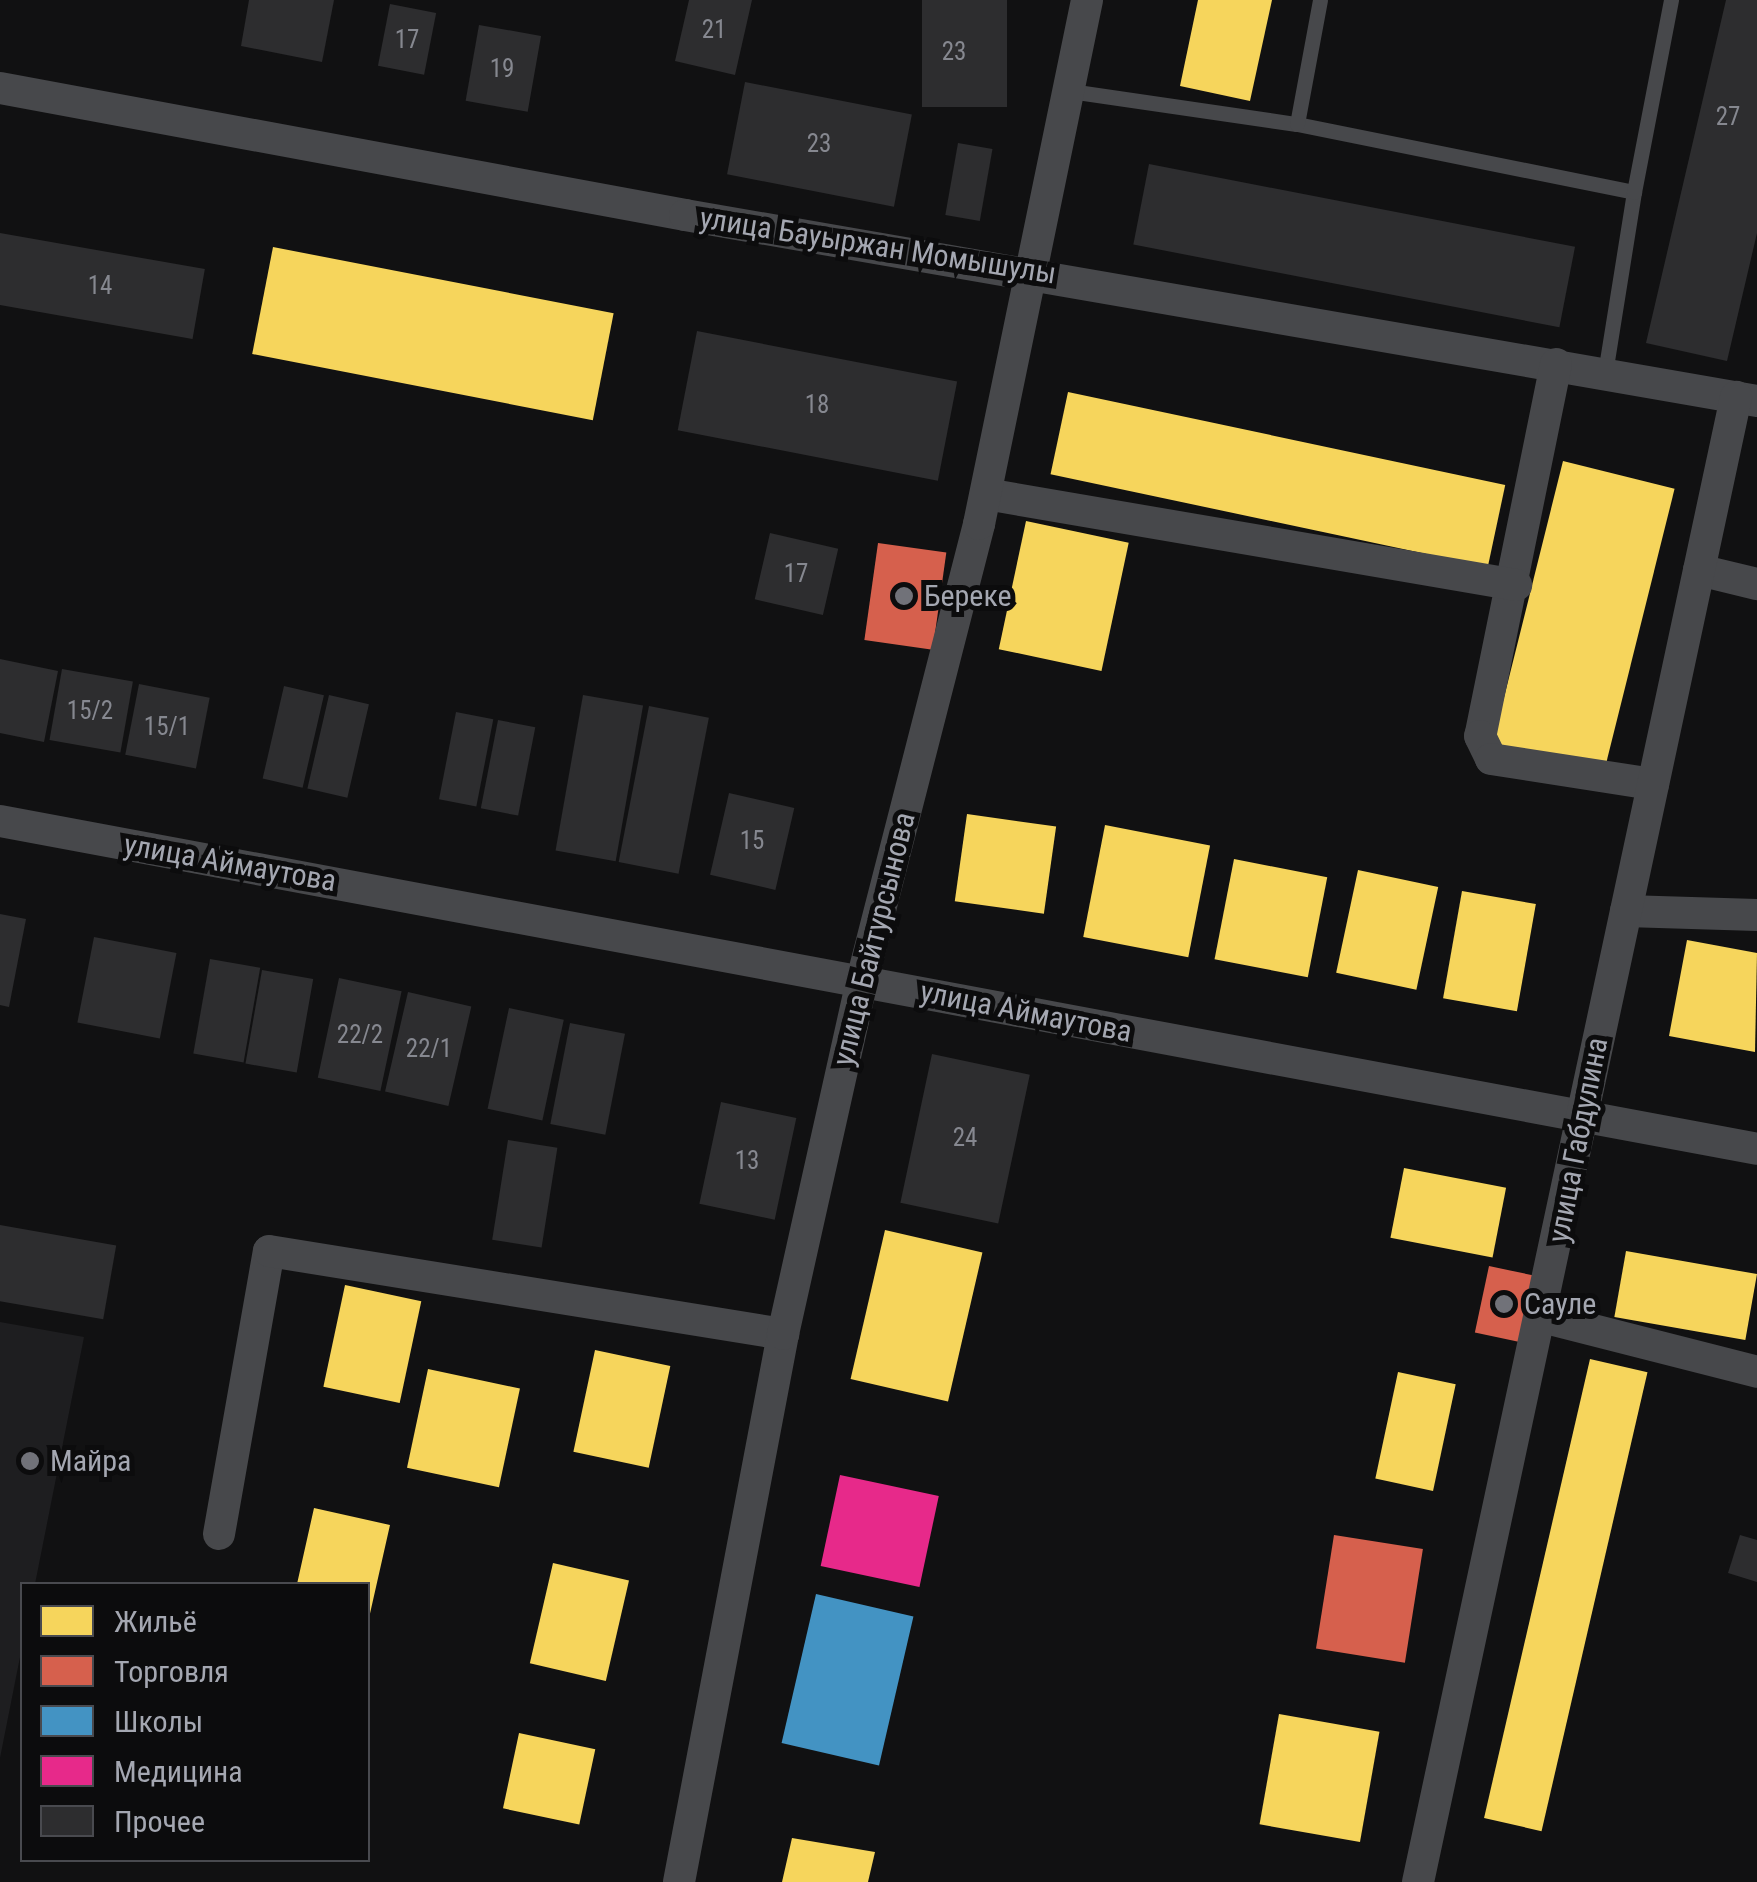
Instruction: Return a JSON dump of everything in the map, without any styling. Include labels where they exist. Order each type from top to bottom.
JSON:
[{"type":"street","name":"улица Байтурсынова","points":[[680,1882],[783,1334],[862,980],[986,494],[1088,0]]},
{"type":"street","name":"улица Бауыржан Момышулы","points":[[0,88],[685,215],[1035,271],[1746,399]]},
{"type":"street","points":[[1556,364],[1516,585],[1480,725],[1491,759],[1652,784]]},
{"type":"street","name":"улица Габдулина","points":[[1418,1882],[1699,570],[1746,399]]},
{"type":"street","points":[[986,494],[1516,585]]},
{"type":"street","points":[[1699,570],[1757,584]]},
{"type":"street","name":"улица Аймаутова","points":[[0,821],[1757,1149]]},
{"type":"street","points":[[1626,910],[1757,915]]},
{"type":"street","points":[[219,1534],[269,1250],[783,1334]]},
{"type":"street","points":[[1542,1317],[1757,1372]]},
{"type":"lane","points":[[1297,124],[1320,0]]},
{"type":"lane","points":[[1605,373],[1671,0]]},
{"type":"lane","points":[[1070,90],[1297,124],[1634,192]]},
{"type":"shaded area","name":"Майра","points":[[0,1322],[84,1337],[35,1582],[20,1582],[20,1657],[0,1758]]},
{"type":"building: Жильё","points":[[1198,0],[1272,0],[1250,101],[1180,86]]},
{"type":"building: Жильё","points":[[273,247],[614,313],[593,420],[252,354]]},
{"type":"building: Жильё","points":[[1068,392],[1505,485],[1488,567],[1051,474]]},
{"type":"building: Жильё","points":[[1563,461],[1675,489],[1604,772],[1492,744]]},
{"type":"building: Жильё","points":[[1026,521],[1129,543],[1101,671],[999,649]]},
{"type":"building: Жильё","points":[[967,814],[1056,827],[1044,914],[955,901]]},
{"type":"building: Жильё","points":[[1105,825],[1210,845],[1188,957],[1083,937]]},
{"type":"building: Жильё","points":[[1234,859],[1327,877],[1308,977],[1215,959]]},
{"type":"building: Жильё","points":[[1358,870],[1438,887],[1416,990],[1336,973]]},
{"type":"building: Жильё","points":[[1462,891],[1536,904],[1517,1011],[1443,998]]},
{"type":"building: Жильё","points":[[1687,940],[1757,953],[1755,1052],[1669,1036]]},
{"type":"building: Жильё","points":[[1404,1168],[1506,1188],[1493,1258],[1390,1238]]},
{"type":"building: Жильё","points":[[885,1230],[982,1252],[948,1402],[851,1379]]},
{"type":"building: Жильё","points":[[1626,1251],[1757,1274],[1745,1340],[1614,1317]]},
{"type":"building: Жильё","points":[[345,1285],[421,1301],[400,1403],[323,1387]]},
{"type":"building: Жильё","points":[[595,1350],[670,1366],[649,1468],[573,1452]]},
{"type":"building: Жильё","points":[[1590,1359],[1647,1372],[1542,1831],[1484,1818]]},
{"type":"building: Жильё","points":[[428,1369],[520,1389],[499,1487],[407,1468]]},
{"type":"building: Жильё","points":[[1398,1372],[1456,1384],[1433,1491],[1375,1479]]},
{"type":"building: Жильё","points":[[314,1508],[390,1525],[370,1614],[370,1582],[297,1582]]},
{"type":"building: Жильё","points":[[553,1563],[629,1581],[606,1681],[530,1663]]},
{"type":"building: Жильё","points":[[1279,1714],[1379,1732],[1360,1842],[1260,1824]]},
{"type":"building: Жильё","points":[[519,1733],[595,1749],[579,1825],[503,1808]]},
{"type":"building: Жильё","points":[[792,1838],[875,1852],[868,1882],[782,1882]]},
{"type":"building: Торговля","name":"Береке","points":[[878,543],[946,553],[933,650],[864,640]]},
{"type":"building: Торговля","name":"Сауле","points":[[1489,1266],[1535,1276],[1521,1342],[1475,1333]]},
{"type":"building: Торговля","points":[[1334,1535],[1423,1549],[1405,1663],[1316,1649]]},
{"type":"building: Школы","points":[[816,1594],[913,1616],[879,1766],[782,1743]]},
{"type":"building: Медицина","points":[[840,1475],[939,1496],[919,1587],[821,1566]]},
{"type":"building: Прочее","points":[[249,0],[334,0],[322,62],[241,46]]},
{"type":"building: Прочее","points":[[689,0],[752,0],[735,75],[675,61]]},
{"type":"building: Прочее","points":[[922,0],[1007,0],[1007,107],[922,107]]},
{"type":"building: Прочее","points":[[1726,0],[1757,0],[1757,233],[1727,361],[1646,343]]},
{"type":"building: Прочее","points":[[390,4],[436,13],[424,75],[378,66]]},
{"type":"building: Прочее","points":[[479,25],[541,36],[528,112],[466,101]]},
{"type":"building: Прочее","points":[[745,82],[912,114],[894,207],[727,174]]},
{"type":"building: Прочее","points":[[958,143],[992,149],[980,221],[945,215]]},
{"type":"building: Прочее","points":[[1149,164],[1575,247],[1559,327],[1133,244]]},
{"type":"building: Прочее","points":[[0,233],[205,269],[193,339],[0,305]]},
{"type":"building: Прочее","points":[[697,331],[957,382],[938,481],[678,430]]},
{"type":"building: Прочее","points":[[770,533],[838,549],[823,615],[755,599]]},
{"type":"building: Прочее","points":[[0,659],[58,671],[44,742],[0,733]]},
{"type":"building: Прочее","points":[[62,669],[133,682],[120,752],[49,740]]},
{"type":"building: Прочее","points":[[139,684],[210,698],[196,768],[125,755]]},
{"type":"building: Прочее","points":[[284,686],[324,695],[303,788],[263,779]]},
{"type":"building: Прочее","points":[[329,695],[369,704],[347,798],[307,789]]},
{"type":"building: Прочее","points":[[583,695],[643,706],[616,861],[556,851]]},
{"type":"building: Прочее","points":[[649,706],[709,718],[679,874],[619,862]]},
{"type":"building: Прочее","points":[[456,712],[493,719],[476,807],[439,799]]},
{"type":"building: Прочее","points":[[498,720],[535,727],[518,816],[481,808]]},
{"type":"building: Прочее","points":[[729,793],[794,808],[775,890],[710,875]]},
{"type":"building: Прочее","points":[[0,914],[26,919],[9,1007],[0,1005]]},
{"type":"building: Прочее","points":[[94,937],[176,953],[160,1038],[77,1022]]},
{"type":"building: Прочее","points":[[210,959],[260,968],[244,1062],[193,1054]]},
{"type":"building: Прочее","points":[[262,970],[313,979],[297,1073],[246,1064]]},
{"type":"building: Прочее","points":[[339,978],[402,991],[380,1091],[318,1078]]},
{"type":"building: Прочее","points":[[408,992],[471,1007],[448,1106],[385,1091]]},
{"type":"building: Прочее","points":[[509,1008],[564,1020],[542,1120],[488,1109]]},
{"type":"building: Прочее","points":[[570,1023],[625,1034],[605,1135],[550,1124]]},
{"type":"building: Прочее","points":[[932,1054],[1030,1075],[998,1223],[900,1203]]},
{"type":"building: Прочее","points":[[721,1102],[796,1118],[775,1220],[699,1204]]},
{"type":"building: Прочее","points":[[508,1140],[557,1148],[542,1248],[492,1240]]},
{"type":"building: Прочее","points":[[0,1225],[116,1245],[103,1319],[0,1301]]},
{"type":"building: Прочее","points":[[1740,1535],[1757,1540],[1757,1582],[1728,1573]]},
{"type":"place","name":"Береке","points":[[904,596]]},
{"type":"place","name":"Сауле","points":[[1504,1304]]},
{"type":"place","name":"Майра","points":[[30,1461]]}]
